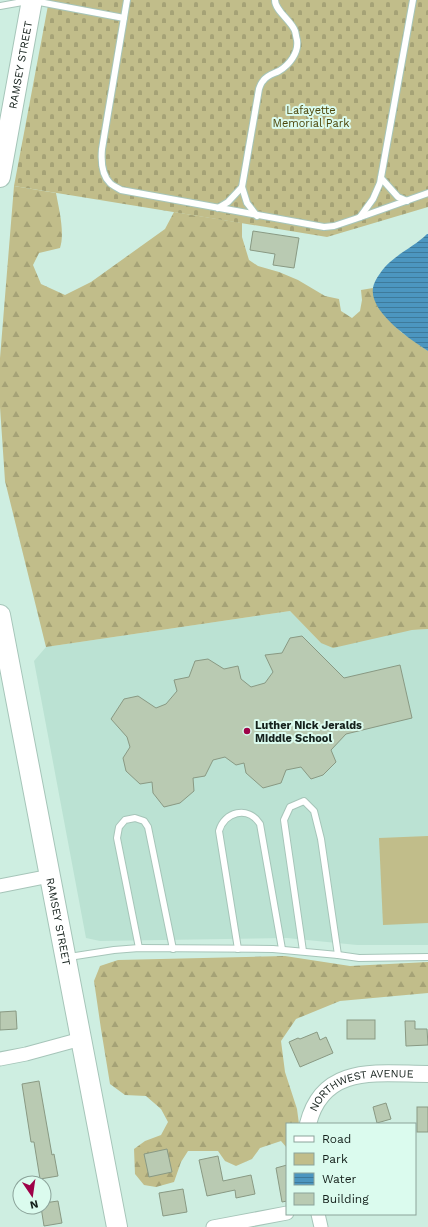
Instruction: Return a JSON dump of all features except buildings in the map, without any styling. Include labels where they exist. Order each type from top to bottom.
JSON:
[{"type":"main road","name":"RAMSEY STREET","points":[[0,177],[31,0]]},
{"type":"main road","name":"RAMSEY STREET","points":[[0,615],[117,1227]]},
{"type":"street","points":[[0,886],[50,876]]},
{"type":"street","points":[[0,1059],[26,1054],[81,1039]]},
{"type":"street","name":"NORTHWEST AVENUE","points":[[308,1123],[310,1114],[323,1093],[343,1079],[366,1074],[428,1074]]},
{"type":"street","points":[[213,1227],[286,1213]]},
{"type":"street","points":[[318,1215],[321,1227]]},
{"type":"lane","points":[[0,6],[31,0],[124,18]]},
{"type":"lane","points":[[127,0],[102,149],[101,161],[105,174],[110,183],[121,190],[324,228],[334,226],[428,193]]},
{"type":"lane","points":[[257,216],[247,203],[242,187],[260,85],[262,81],[270,75],[279,71],[288,64],[294,55],[298,44],[295,31],[290,21],[276,7],[275,0]]},
{"type":"lane","points":[[360,217],[373,199],[381,178],[413,0]]},
{"type":"lane","points":[[381,178],[398,197],[407,201]]},
{"type":"lane","points":[[218,208],[228,202],[242,187]]},
{"type":"lane","points":[[303,951],[284,820],[290,807],[304,801],[314,811],[321,839],[338,955]]},
{"type":"lane","points":[[238,949],[219,831],[220,824],[228,818],[243,812],[251,814],[260,824],[282,949]]},
{"type":"lane","points":[[139,948],[117,838],[119,827],[125,820],[135,818],[144,821],[148,827],[172,949]]},
{"type":"lane","points":[[65,957],[139,948],[282,949],[359,958],[428,957]]},
{"type":"shaded area","points":[[290,611],[321,643],[428,629],[428,945],[357,945],[287,938],[100,941],[86,938],[34,661],[46,647]]},
{"type":"green space","name":"Lafayette Memorial Park","points":[[49,0],[428,0],[428,207],[327,237],[14,186]]},
{"type":"green space","points":[[14,186],[56,193],[62,228],[60,248],[39,253],[33,265],[41,284],[65,295],[91,282],[165,229],[174,212],[242,223],[242,237],[249,260],[258,266],[279,272],[298,280],[325,296],[339,299],[341,311],[352,318],[360,311],[362,300],[361,290],[373,288],[374,298],[401,332],[428,351],[428,629],[412,630],[333,648],[321,643],[290,611],[46,647],[5,481],[0,407],[0,358]]},
{"type":"green space","points":[[428,836],[428,923],[383,925],[379,838]]},
{"type":"green space","points":[[285,956],[350,966],[428,962],[428,993],[340,1001],[296,1019],[281,1041],[285,1072],[297,1109],[299,1123],[286,1123],[286,1147],[281,1141],[260,1148],[252,1159],[236,1166],[225,1161],[218,1151],[188,1151],[181,1162],[174,1182],[156,1187],[144,1185],[135,1174],[134,1149],[145,1141],[161,1135],[168,1122],[161,1109],[146,1096],[125,1095],[110,1084],[94,981],[100,966],[118,960]]},
{"type":"water","points":[[427,234],[428,351],[402,333],[384,316],[374,297],[373,288],[382,270],[388,264]]},
{"type":"place","name":"Luther Nick Jeralds Middle School","points":[[247,731]]}]
